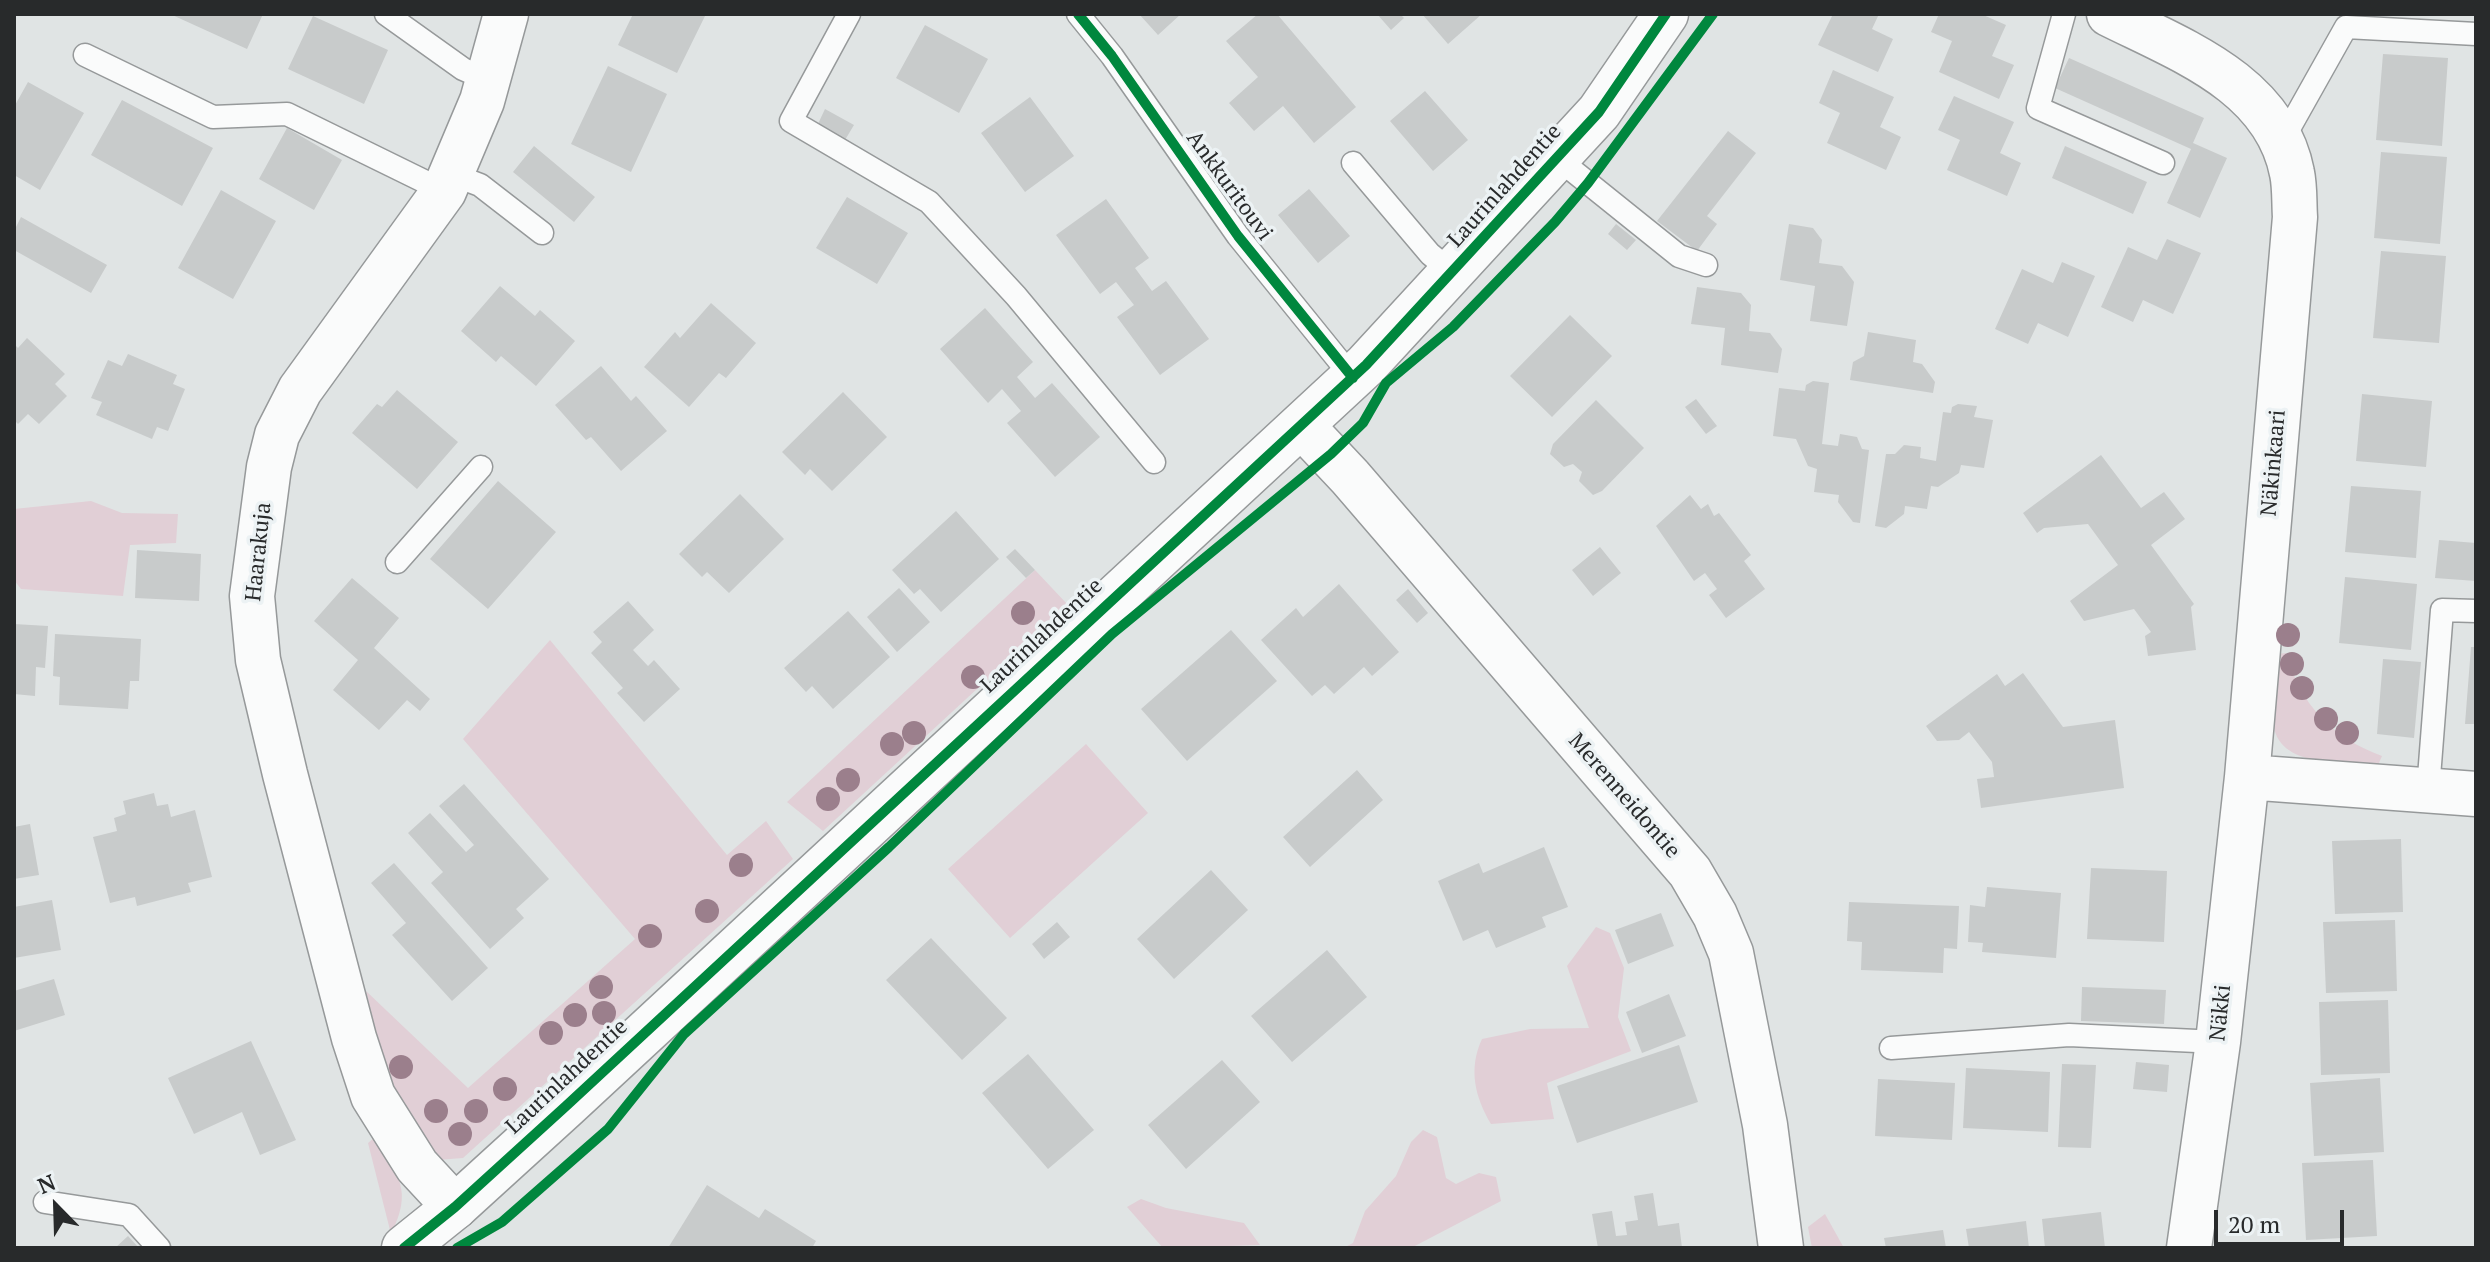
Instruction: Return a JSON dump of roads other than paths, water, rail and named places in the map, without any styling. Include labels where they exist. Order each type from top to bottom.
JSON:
[{"type":"street","name":"Haarakuja","points":[[455,1207],[417,1166],[373,1096],[354,1038],[278,746],[258,660],[252,596],[267,480],[277,435],[300,390],[447,183],[488,80],[506,14]]},
{"type":"street","name":"Laurinlahdentie","points":[[404,1248],[455,1207],[1353,378],[1599,112],[1666,14]]},
{"type":"street","name":"Näkinkaari","points":[[2109,14],[2210,64],[2245,91],[2282,141],[2292,173],[2295,217],[2247,777]]},
{"type":"street","name":"Merenneidontie","points":[[1302,426],[1341,465],[1690,872],[1715,915],[1731,953],[1765,1125],[1781,1248]]},
{"type":"street","points":[[2247,777],[2476,794]]},
{"type":"street","name":"Näkki","points":[[2189,1248],[2218,1042],[2247,777]]},
{"type":"lane","points":[[386,14],[463,69],[488,80]]},
{"type":"lane","points":[[849,14],[791,121],[929,202],[1016,296],[1154,462]]},
{"type":"lane","name":"Ankkuritouvi","points":[[1078,14],[1112,56],[1238,236],[1353,378]]},
{"type":"lane","points":[[2064,14],[2038,108],[2163,163]]},
{"type":"lane","points":[[2282,141],[2346,27],[2476,34]]},
{"type":"lane","points":[[85,55],[213,117],[287,114],[447,183],[480,185],[542,233]]},
{"type":"lane","points":[[1557,158],[1679,256],[1706,265]]},
{"type":"lane","points":[[1353,163],[1430,254],[1453,273]]},
{"type":"lane","points":[[397,562],[481,467]]},
{"type":"lane","points":[[2428,790],[2442,610],[2476,611]]},
{"type":"lane","points":[[1891,1048],[2069,1035],[2218,1042]]},
{"type":"lane","points":[[45,1202],[129,1215],[159,1248]]}]
